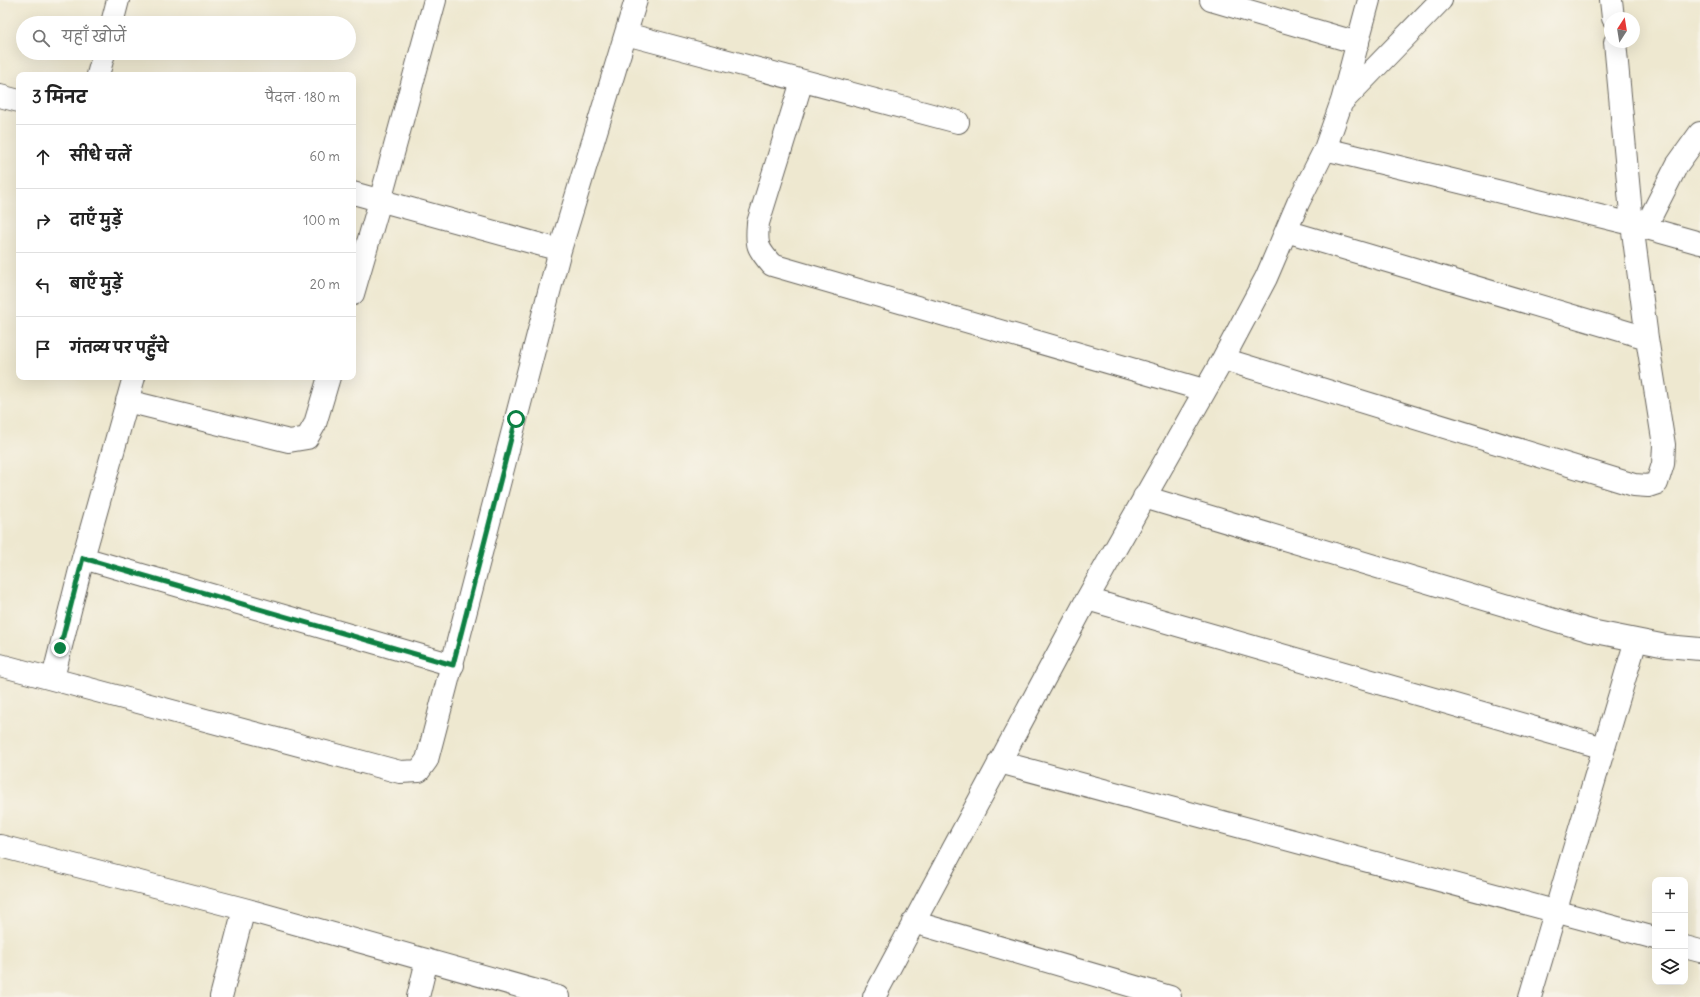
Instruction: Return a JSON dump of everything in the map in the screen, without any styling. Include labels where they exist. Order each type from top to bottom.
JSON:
[{"type":"street","points":[[114,16],[118,0]]},
{"type":"street","points":[[356,284],[436,0]]},
{"type":"street","points":[[0,665],[400,772],[419,772],[428,760],[560,250],[636,0]]},
{"type":"street","points":[[1210,0],[1358,43]]},
{"type":"street","points":[[874,997],[1087,599],[1223,358],[1266,278],[1286,231],[1326,149],[1342,101],[1369,0]]},
{"type":"street","points":[[1342,101],[1441,0]]},
{"type":"street","points":[[1611,0],[1612,12]]},
{"type":"street","points":[[626,34],[958,122]]},
{"type":"street","points":[[1223,358],[1634,485],[1648,486],[1657,483],[1663,464],[1664,445],[1647,338],[1639,226],[1616,48]]},
{"type":"street","points":[[99,72],[102,60]]},
{"type":"street","points":[[802,81],[758,223],[757,239],[760,252],[772,265],[1204,390]]},
{"type":"street","points":[[0,96],[16,101]]},
{"type":"street","points":[[1639,226],[1677,165],[1700,133]]},
{"type":"street","points":[[1326,149],[1639,226],[1700,243]]},
{"type":"street","points":[[356,195],[560,250]]},
{"type":"street","points":[[1286,231],[1647,338]]},
{"type":"street","points":[[53,678],[83,558],[133,380]]},
{"type":"street","points":[[127,401],[289,441],[307,438],[315,424],[327,380]]},
{"type":"street","points":[[1144,497],[1583,629],[1666,646],[1700,649]]},
{"type":"street","points":[[83,558],[453,665]]},
{"type":"street","points":[[1087,599],[1604,748]]},
{"type":"street","points":[[1530,997],[1636,640]]},
{"type":"street","points":[[1000,762],[1652,937]]},
{"type":"street","points":[[0,846],[244,909],[558,997]]},
{"type":"street","points":[[221,997],[244,909]]},
{"type":"street","points":[[913,922],[1170,997]]},
{"type":"street","points":[[1688,947],[1700,951]]},
{"type":"street","points":[[418,997],[427,960]]},
{"type":"route","points":[[60,648],[83,558],[453,665],[516,419]]}]
